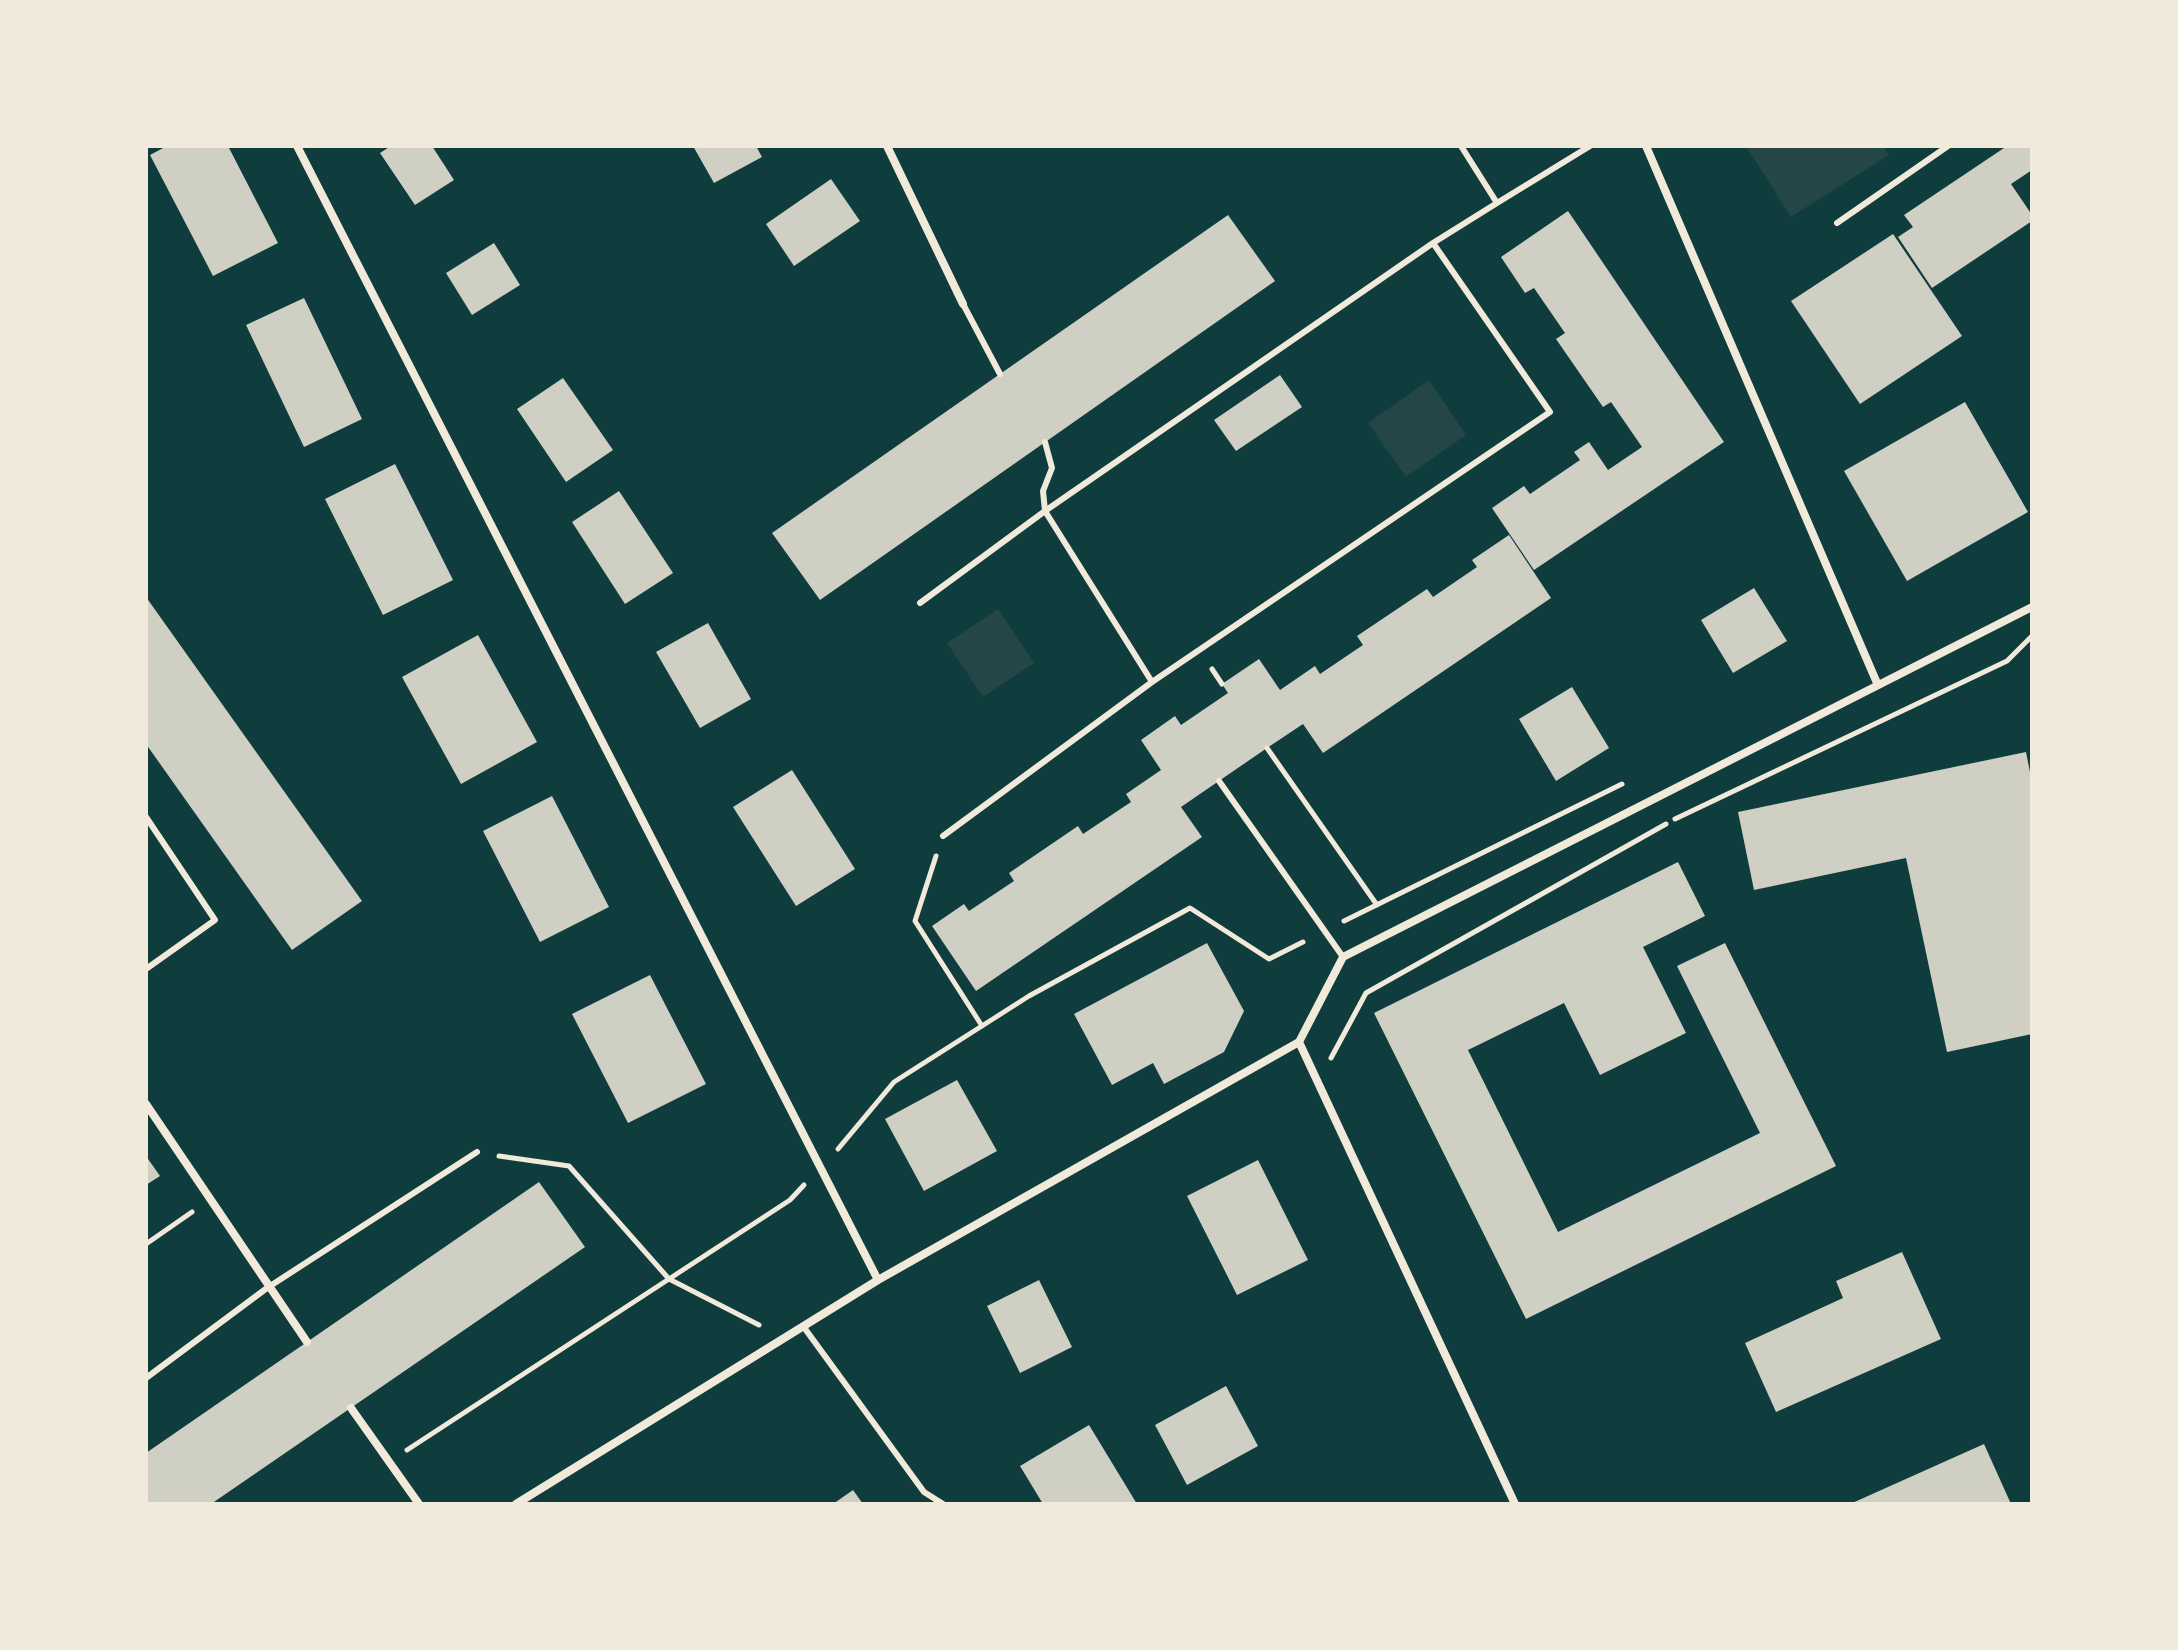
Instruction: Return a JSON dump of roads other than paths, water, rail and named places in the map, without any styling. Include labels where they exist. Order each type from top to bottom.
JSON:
[{"type":"street","points":[[297,146],[878,1280]]},
{"type":"street","points":[[887,146],[963,304]]},
{"type":"street","points":[[1646,146],[1877,683]]},
{"type":"street","points":[[516,1504],[878,1280],[1299,1042],[1343,957],[1877,683],[2031,610]]},
{"type":"street","points":[[1299,1042],[1515,1504]]},
{"type":"street","points":[[146,1104],[267,1288],[307,1342]]},
{"type":"street","points":[[351,1408],[419,1504]]},
{"type":"lane","points":[[1461,146],[1497,203]]},
{"type":"lane","points":[[920,603],[1045,511],[1433,243],[1590,146]]},
{"type":"lane","points":[[1837,223],[1948,146]]},
{"type":"lane","points":[[943,836],[1152,682],[1550,412],[1433,243]]},
{"type":"lane","points":[[963,304],[1000,374]]},
{"type":"lane","points":[[1045,442],[1052,468],[1043,491],[1045,511],[1152,682]]},
{"type":"lane","points":[[1219,781],[1343,957]]},
{"type":"lane","points":[[146,817],[215,920],[146,969]]},
{"type":"lane","points":[[146,1378],[267,1288],[477,1152]]},
{"type":"lane","points":[[803,1326],[924,1492],[943,1504]]}]
